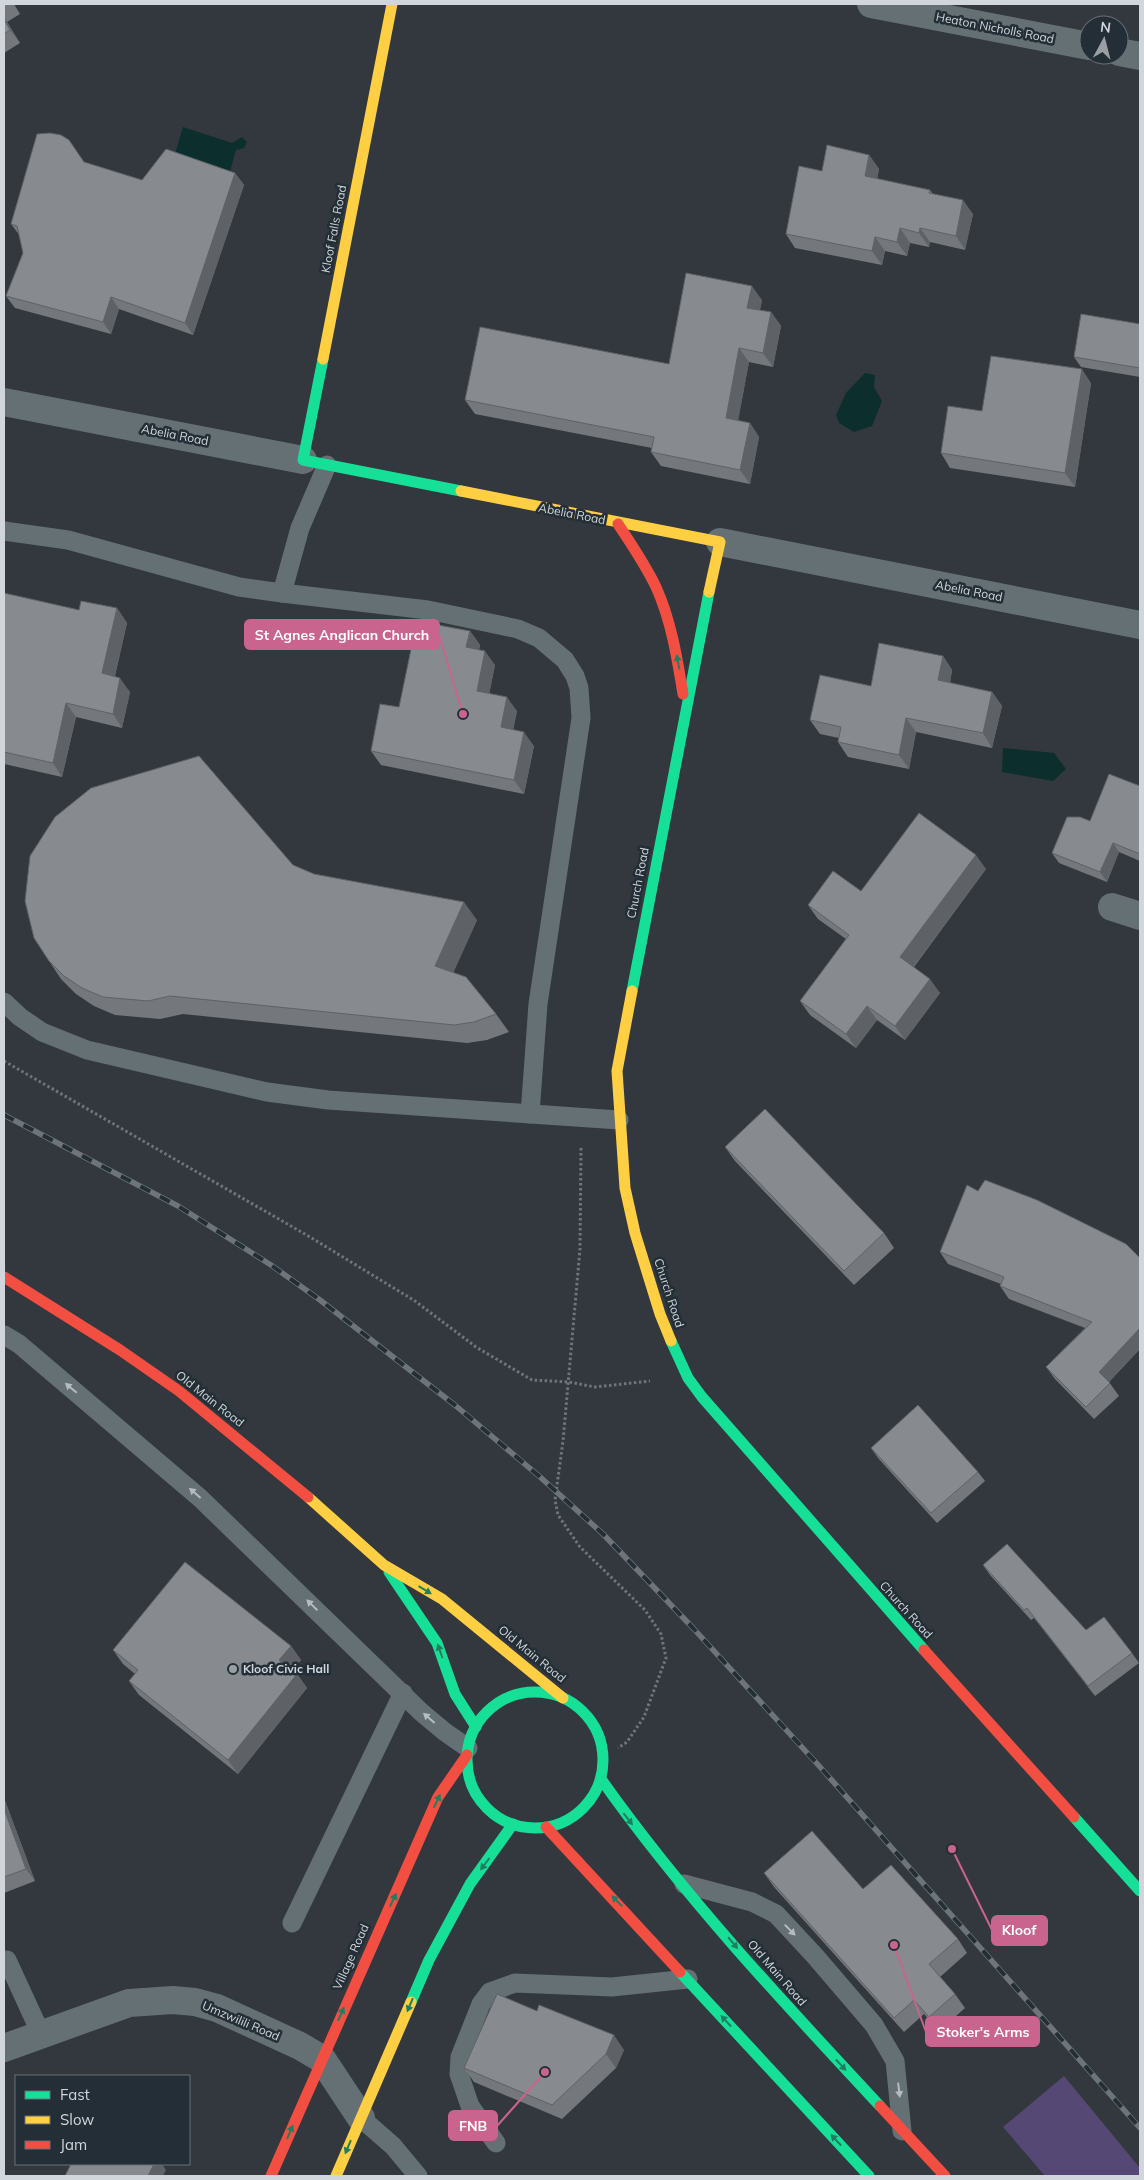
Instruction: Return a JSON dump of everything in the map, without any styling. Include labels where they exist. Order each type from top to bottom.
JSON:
[{"type":"main road","name":"Kloof Falls Road","points":[[315,462],[392,4]]},
{"type":"main road","name":"Abelia Road","points":[[315,462],[618,524],[720,542]]},
{"type":"main road","points":[[618,524],[649,574],[660,597],[678,665],[685,710]]},
{"type":"main road","name":"Church Road","points":[[720,542],[685,710],[617,1071],[624,1188],[660,1314],[688,1378],[766,1474],[989,1725],[1140,1890]]},
{"type":"main road","name":"Old Main Road","points":[[4,1277],[120,1350],[179,1391],[304,1494],[384,1565],[442,1599],[563,1698]]},
{"type":"main road","name":"Old Main Road","points":[[384,1565],[437,1643],[455,1694],[476,1726]]},
{"type":"main road","points":[[525,1692],[545,1692],[563,1698],[580,1708],[593,1723],[601,1740],[604,1759],[601,1779],[593,1796],[581,1810],[564,1821],[546,1827],[513,1824],[497,1816],[484,1804],[471,1781],[467,1751],[476,1726],[506,1698],[525,1692]]},
{"type":"main road","name":"Village Road","points":[[271,2176],[438,1798],[467,1751]]},
{"type":"main road","name":"Old Main Road","points":[[601,1779],[620,1809],[789,2009],[945,2176]]},
{"type":"main road","points":[[336,2176],[429,1960],[448,1922],[470,1884],[513,1824]]},
{"type":"main road","points":[[546,1827],[869,2176]]},
{"type":"street","name":"Heaton Nicholls Road","points":[[871,4],[1079,44]]},
{"type":"street","name":"Abelia Road","points":[[4,402],[315,462]]},
{"type":"street","name":"Abelia Road","points":[[720,542],[1140,625]]},
{"type":"street","points":[[1112,907],[1140,916]]},
{"type":"street","name":"Umzwilili Road","points":[[4,2048],[129,2003],[165,2000],[195,2002],[233,2016],[300,2046],[322,2059],[361,2118]]},
{"type":"lane","points":[[282,594],[315,462]]},
{"type":"lane","points":[[4,530],[68,540],[239,588],[428,610],[518,629],[553,648],[575,676],[581,700],[582,718],[538,1004],[530,1114]]},
{"type":"lane","points":[[4,1002],[20,1017],[42,1032],[87,1050],[267,1092],[328,1100],[619,1120]]},
{"type":"lane","points":[[4,1335],[19,1344],[200,1498],[403,1694],[467,1751]]},
{"type":"lane","points":[[292,1923],[403,1694]]},
{"type":"lane","points":[[684,1884],[752,1902],[776,1914],[816,1956],[874,2026],[895,2062],[902,2131]]},
{"type":"lane","points":[[7,1960],[41,2034]]},
{"type":"lane","points":[[496,2143],[470,2106],[459,2074],[460,2058],[481,2004],[490,1992],[515,1983],[612,1987],[688,1979]]},
{"type":"lane","points":[[361,2118],[393,2146],[418,2176]]},
{"type":"path","points":[[4,1061],[310,1237],[415,1300],[476,1347],[532,1380],[569,1382],[595,1387],[688,1378]]},
{"type":"path","points":[[581,1118],[580,1249],[569,1382],[555,1500],[558,1515],[580,1548],[645,1610],[661,1634],[666,1658],[644,1717],[627,1742],[604,1759]]},
{"type":"shaded area","points":[[183,127],[232,143],[242,137],[247,142],[244,148],[236,150],[230,171],[175,154]]},
{"type":"shaded area","points":[[865,373],[875,375],[874,387],[882,401],[872,426],[854,432],[839,423],[836,415],[846,393]]},
{"type":"shaded area","points":[[1003,748],[1054,753],[1066,769],[1053,781],[1002,772]]},
{"type":"shaded area","points":[[1064,2076],[1140,2168],[1140,2176],[1045,2176],[1003,2127]]},
{"type":"building","points":[[4,19],[10,30],[4,34]]},
{"type":"building","points":[[50,133],[61,135],[69,140],[84,162],[142,180],[166,149],[235,173],[185,323],[111,297],[103,322],[6,296],[23,253],[17,226],[11,224],[37,134]]},
{"type":"building","points":[[827,145],[869,155],[865,176],[930,190],[929,193],[963,200],[956,236],[920,228],[919,233],[900,228],[897,242],[875,237],[872,251],[786,234],[799,166],[822,171]]},
{"type":"building","points":[[686,273],[752,286],[747,308],[771,312],[763,353],[739,348],[726,418],[750,423],[740,470],[651,452],[654,437],[465,400],[480,327],[669,364]]},
{"type":"building","points":[[1081,314],[1140,324],[1140,368],[1074,357]]},
{"type":"building","points":[[991,356],[1082,369],[1065,473],[941,453],[948,406],[982,411]]},
{"type":"building","points":[[4,593],[79,610],[81,601],[117,608],[102,673],[120,678],[113,714],[66,703],[53,763],[4,752]]},
{"type":"building","points":[[438,625],[470,631],[466,647],[485,651],[477,691],[507,697],[501,727],[524,732],[514,780],[371,751],[380,704],[399,707],[414,635],[435,640]]},
{"type":"building","points":[[879,643],[943,656],[938,680],[992,692],[983,733],[906,718],[899,755],[838,742],[841,727],[810,720],[820,675],[871,686]]},
{"type":"building","points":[[199,756],[293,865],[314,874],[464,902],[435,966],[466,977],[496,1014],[474,1022],[454,1025],[170,996],[148,1001],[103,997],[82,988],[64,976],[49,961],[34,938],[25,901],[30,856],[55,817],[91,788]]},
{"type":"building","points":[[1109,774],[1140,786],[1140,854],[1113,843],[1100,872],[1052,853],[1067,817],[1080,817],[1090,821]]},
{"type":"building","points":[[919,813],[976,855],[900,957],[930,979],[895,1026],[867,1006],[846,1034],[800,1001],[849,935],[808,905],[833,871],[861,891]]},
{"type":"building","points":[[765,1109],[884,1233],[844,1271],[725,1147]]},
{"type":"building","points":[[985,1180],[1037,1200],[1126,1244],[1140,1258],[1140,1328],[1099,1372],[1110,1383],[1086,1407],[1046,1367],[1092,1322],[1000,1286],[1004,1277],[940,1252],[967,1185],[978,1191]]},
{"type":"building","points":[[918,1405],[978,1472],[931,1513],[871,1448]]},
{"type":"building","points":[[1007,1544],[1086,1630],[1104,1617],[1132,1653],[1088,1686],[1027,1608],[1024,1610],[983,1565]]},
{"type":"building","points":[[185,1562],[291,1646],[279,1660],[297,1674],[228,1760],[129,1681],[138,1670],[113,1650]]},
{"type":"building","points":[[4,1809],[26,1869],[4,1877]]},
{"type":"building","points":[[812,1831],[863,1889],[891,1865],[958,1939],[929,1964],[955,1994],[929,2017],[914,2000],[894,2018],[764,1873]]},
{"type":"building","points":[[497,1994],[537,2011],[539,2005],[614,2035],[606,2054],[552,2105],[464,2068]]},
{"type":"building","points":[[70,2165],[154,2165],[148,2176],[65,2176]]},
{"type":"railway","points":[[4,1115],[178,1206],[271,1265],[320,1300],[456,1406],[539,1476],[603,1534],[693,1628],[821,1768],[1140,2128]]},
{"type":"traffic: fast","points":[[323,359],[303,460],[461,491]]},
{"type":"traffic: fast","points":[[632,991],[709,592]]},
{"type":"traffic: fast","points":[[671,1341],[688,1378],[702,1397],[924,1650]]},
{"type":"traffic: fast","points":[[389,1572],[437,1643],[455,1694],[476,1727]]},
{"type":"traffic: fast","points":[[535,1692],[561,1698],[583,1712],[597,1734],[603,1760],[597,1786],[583,1808],[561,1822],[535,1828],[509,1822],[487,1808],[473,1786],[467,1760],[473,1734],[487,1712],[509,1698],[535,1692]]},
{"type":"traffic: fast","points":[[601,1779],[700,1906],[880,2106]]},
{"type":"traffic: fast","points":[[1074,1817],[1140,1891]]},
{"type":"traffic: fast","points":[[411,2002],[429,1960],[470,1884],[513,1824]]},
{"type":"traffic: fast","points":[[680,1972],[869,2176]]},
{"type":"traffic: slow","points":[[323,359],[392,4]]},
{"type":"traffic: slow","points":[[461,491],[720,542],[709,592]]},
{"type":"traffic: slow","points":[[632,991],[617,1071],[625,1188],[635,1233],[660,1314],[671,1341]]},
{"type":"traffic: slow","points":[[308,1497],[384,1565],[442,1599],[563,1698]]},
{"type":"traffic: slow","points":[[336,2176],[411,2002]]},
{"type":"traffic: jam","points":[[618,524],[647,570],[666,612],[683,694]]},
{"type":"traffic: jam","points":[[4,1277],[120,1350],[179,1391],[308,1497]]},
{"type":"traffic: jam","points":[[924,1650],[1074,1817]]},
{"type":"traffic: jam","points":[[271,2176],[438,1797],[467,1755]]},
{"type":"traffic: jam","points":[[546,1827],[680,1972]]},
{"type":"traffic: jam","points":[[880,2106],[945,2176]]},
{"type":"place","name":"St Agnes Anglican Church","points":[[463,714]]},
{"type":"place","name":"Kloof Civic Hall","points":[[233,1669]]},
{"type":"place","name":"Kloof","points":[[952,1849]]},
{"type":"place","name":"Stoker's Arms","points":[[894,1945]]},
{"type":"place","name":"FNB","points":[[545,2072]]}]
